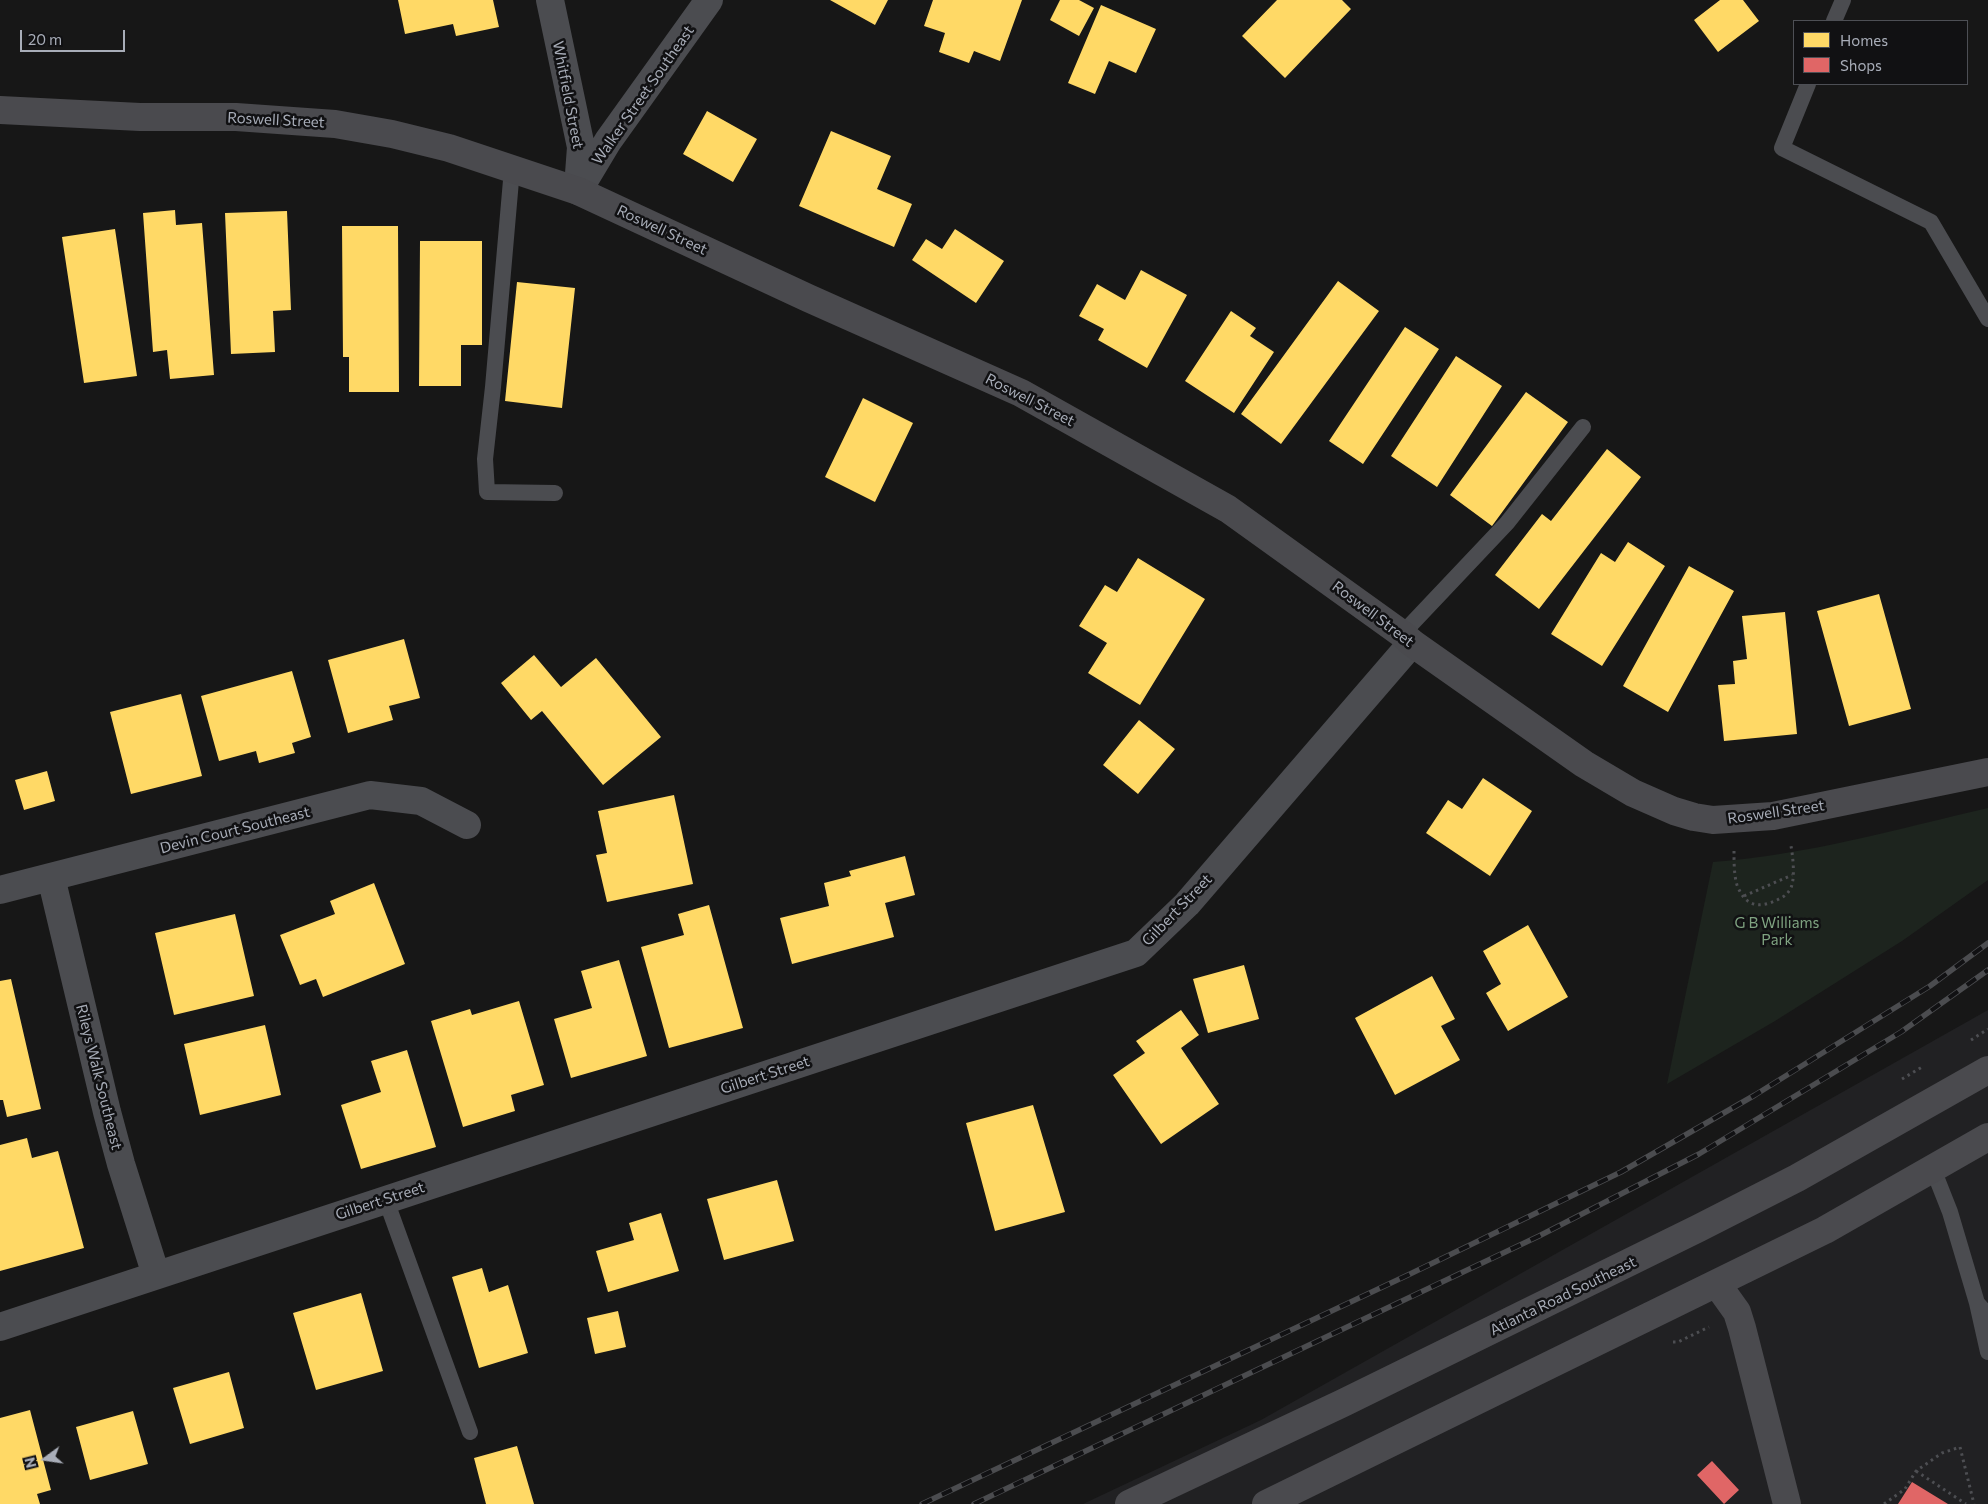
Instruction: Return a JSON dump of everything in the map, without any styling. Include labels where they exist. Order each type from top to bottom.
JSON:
[{"type":"street","name":"Whitfield Street","points":[[550,0],[581,147],[578,191]]},
{"type":"street","name":"Walker Street Southeast","points":[[578,191],[608,142],[709,0]]},
{"type":"street","name":"Roswell Street","points":[[0,110],[140,116],[236,117],[335,124],[420,141],[578,191],[808,298],[1021,393],[1228,509],[1584,764],[1633,793],[1674,811],[1713,820],[1773,816],[1988,772]]},
{"type":"street","name":"Gilbert Street","points":[[0,1327],[1136,953],[1187,904],[1407,638]]},
{"type":"street","name":"Devin Court Southeast","points":[[0,890],[370,795],[421,801],[467,824]]},
{"type":"street","name":"Rileys Walk Southeast","points":[[51,877],[107,1112],[156,1275]]},
{"type":"street","name":"Atlanta Road Southeast","points":[[1129,1504],[1395,1378],[1691,1233],[1797,1178],[1988,1070]]},
{"type":"street","points":[[1266,1504],[1824,1230],[1988,1138]]},
{"type":"street","points":[[1717,1284],[1737,1312],[1787,1504]]},
{"type":"lane","points":[[1834,20],[1843,0]]},
{"type":"lane","points":[[1808,85],[1782,148],[1931,222],[1988,319]]},
{"type":"lane","points":[[512,169],[485,459],[487,492],[555,493]]},
{"type":"lane","points":[[1407,638],[1507,523],[1583,427]]},
{"type":"lane","points":[[1933,1169],[1950,1212],[1982,1309],[1988,1352]]},
{"type":"lane","points":[[386,1200],[470,1432]]},
{"type":"path","points":[[1734,851],[1738,886],[1744,896],[1754,905],[1759,906],[1767,905],[1789,891],[1792,885],[1794,858],[1791,846]]},
{"type":"path","points":[[1744,896],[1792,875]]},
{"type":"path","points":[[1884,1504],[1905,1489],[1916,1471],[1942,1453],[1960,1447],[1974,1504]]},
{"type":"path","points":[[1916,1471],[1966,1504]]},
{"type":"shaded area","points":[[1988,1010],[1988,1504],[1083,1504],[1261,1420]]},
{"type":"green space","name":"G B Williams Park","points":[[1988,808],[1988,880],[1902,941],[1775,1021],[1667,1084],[1713,862],[1783,854]]},
{"type":"building: Homes","points":[[398,0],[493,0],[499,27],[456,36],[453,24],[405,34]]},
{"type":"building: Homes","points":[[830,0],[888,0],[875,25]]},
{"type":"building: Homes","points":[[933,0],[1022,0],[1000,61],[974,51],[969,63],[939,52],[945,33],[924,26]]},
{"type":"building: Homes","points":[[1060,0],[1079,0],[1094,8],[1079,36],[1050,20]]},
{"type":"building: Homes","points":[[1277,0],[1342,0],[1351,9],[1285,78],[1242,36]]},
{"type":"building: Homes","points":[[1720,0],[1743,0],[1759,21],[1718,52],[1694,20]]},
{"type":"building: Homes","points":[[1101,5],[1156,29],[1136,73],[1109,61],[1095,94],[1068,83]]},
{"type":"building: Homes","points":[[707,111],[757,139],[733,182],[683,154]]},
{"type":"building: Homes","points":[[831,131],[891,156],[877,189],[912,204],[894,247],[799,206]]},
{"type":"building: Homes","points":[[175,210],[176,225],[202,223],[214,375],[170,379],[167,350],[153,352],[143,213]]},
{"type":"building: Homes","points":[[287,211],[291,310],[273,311],[275,352],[231,354],[225,213]]},
{"type":"building: Homes","points":[[342,226],[398,226],[399,392],[349,392],[349,357],[343,357]]},
{"type":"building: Homes","points":[[115,229],[137,376],[84,383],[62,237]]},
{"type":"building: Homes","points":[[955,229],[1004,261],[976,303],[912,260],[926,239],[942,249]]},
{"type":"building: Homes","points":[[420,241],[482,241],[482,345],[461,345],[461,386],[419,386]]},
{"type":"building: Homes","points":[[1141,270],[1187,295],[1147,368],[1098,340],[1104,329],[1079,316],[1097,284],[1125,300]]},
{"type":"building: Homes","points":[[1338,281],[1379,311],[1281,444],[1241,414]]},
{"type":"building: Homes","points":[[517,282],[575,288],[562,408],[505,401]]},
{"type":"building: Homes","points":[[1231,311],[1256,328],[1250,336],[1274,352],[1234,413],[1185,381]]},
{"type":"building: Homes","points":[[1405,327],[1439,349],[1363,464],[1329,441]]},
{"type":"building: Homes","points":[[1456,356],[1502,386],[1437,487],[1391,456]]},
{"type":"building: Homes","points":[[1526,392],[1568,422],[1492,526],[1450,495]]},
{"type":"building: Homes","points":[[863,398],[913,423],[875,502],[825,477]]},
{"type":"building: Homes","points":[[1607,449],[1641,477],[1539,609],[1495,575],[1542,514],[1551,521]]},
{"type":"building: Homes","points":[[1628,542],[1665,566],[1602,666],[1551,634],[1601,553],[1615,562]]},
{"type":"building: Homes","points":[[1138,558],[1205,599],[1140,705],[1088,673],[1107,643],[1079,626],[1105,585],[1117,592]]},
{"type":"building: Homes","points":[[1689,566],[1734,591],[1668,712],[1623,686]]},
{"type":"building: Homes","points":[[1879,594],[1911,709],[1849,726],[1817,611]]},
{"type":"building: Homes","points":[[1785,612],[1797,734],[1724,741],[1718,685],[1735,684],[1733,661],[1747,659],[1742,616]]},
{"type":"building: Homes","points":[[404,639],[420,698],[389,706],[393,720],[348,733],[328,660]]},
{"type":"building: Homes","points":[[534,655],[561,687],[596,658],[661,737],[603,785],[542,711],[531,720],[501,683]]},
{"type":"building: Homes","points":[[292,671],[311,737],[292,743],[295,753],[259,763],[256,751],[219,761],[201,696]]},
{"type":"building: Homes","points":[[181,694],[202,776],[131,794],[110,712]]},
{"type":"building: Homes","points":[[1139,720],[1175,749],[1138,794],[1103,765]]},
{"type":"building: Homes","points":[[47,771],[55,801],[24,810],[15,780]]},
{"type":"building: Homes","points":[[1483,778],[1532,811],[1490,876],[1426,833],[1448,800],[1462,809]]},
{"type":"building: Homes","points":[[674,795],[693,884],[607,902],[596,855],[607,853],[598,811]]},
{"type":"building: Homes","points":[[905,856],[915,895],[885,903],[894,937],[792,964],[780,918],[829,906],[824,883],[851,876],[849,871]]},
{"type":"building: Homes","points":[[374,883],[405,964],[323,997],[316,979],[300,985],[280,935],[335,914],[330,901]]},
{"type":"building: Homes","points":[[709,905],[743,1028],[669,1048],[641,947],[684,935],[678,914]]},
{"type":"building: Homes","points":[[235,914],[254,996],[174,1015],[155,933]]},
{"type":"building: Homes","points":[[1528,925],[1568,997],[1508,1031],[1486,993],[1501,984],[1483,951]]},
{"type":"building: Homes","points":[[619,960],[647,1056],[571,1078],[554,1019],[592,1008],[581,971]]},
{"type":"building: Homes","points":[[1244,965],[1259,1019],[1208,1033],[1193,979]]},
{"type":"building: Homes","points":[[1432,976],[1455,1019],[1441,1026],[1460,1060],[1395,1095],[1355,1018]]},
{"type":"building: Homes","points":[[11,979],[41,1109],[7,1117],[3,1100],[0,1100],[0,981]]},
{"type":"building: Homes","points":[[519,1001],[544,1085],[511,1095],[515,1111],[463,1127],[431,1021],[470,1009],[472,1015]]},
{"type":"building: Homes","points":[[1181,1010],[1199,1035],[1181,1048],[1219,1104],[1161,1144],[1113,1075],[1145,1053],[1136,1041]]},
{"type":"building: Homes","points":[[265,1025],[281,1095],[200,1115],[184,1044]]},
{"type":"building: Homes","points":[[407,1050],[436,1147],[361,1169],[341,1105],[381,1092],[371,1061]]},
{"type":"building: Homes","points":[[1033,1105],[1065,1212],[995,1231],[966,1123]]},
{"type":"building: Homes","points":[[27,1138],[32,1158],[58,1151],[84,1248],[0,1271],[0,1145]]},
{"type":"building: Homes","points":[[777,1180],[794,1241],[724,1260],[707,1199]]},
{"type":"building: Homes","points":[[661,1213],[679,1271],[608,1292],[596,1251],[634,1240],[629,1223]]},
{"type":"building: Homes","points":[[482,1268],[489,1292],[508,1285],[528,1353],[479,1368],[452,1277]]},
{"type":"building: Homes","points":[[361,1293],[383,1371],[316,1390],[293,1313]]},
{"type":"building: Homes","points":[[618,1311],[626,1347],[595,1354],[587,1318]]},
{"type":"building: Homes","points":[[229,1372],[244,1428],[190,1444],[173,1388]]},
{"type":"building: Homes","points":[[30,1410],[51,1490],[37,1494],[40,1504],[0,1504],[0,1418]]},
{"type":"building: Homes","points":[[133,1411],[148,1464],[90,1480],[76,1427]]},
{"type":"building: Homes","points":[[517,1446],[534,1504],[486,1504],[474,1458]]},
{"type":"building: Shops","points":[[1712,1461],[1739,1490],[1724,1504],[1697,1475]]},
{"type":"building: Shops","points":[[1912,1482],[1948,1504],[1898,1504]]},
{"type":"railway","points":[[922,1504],[1410,1274],[1621,1172],[1755,1095],[1930,986],[1988,943]]},
{"type":"railway","points":[[974,1504],[1539,1236],[1699,1154],[1901,1032],[1988,970]]}]
